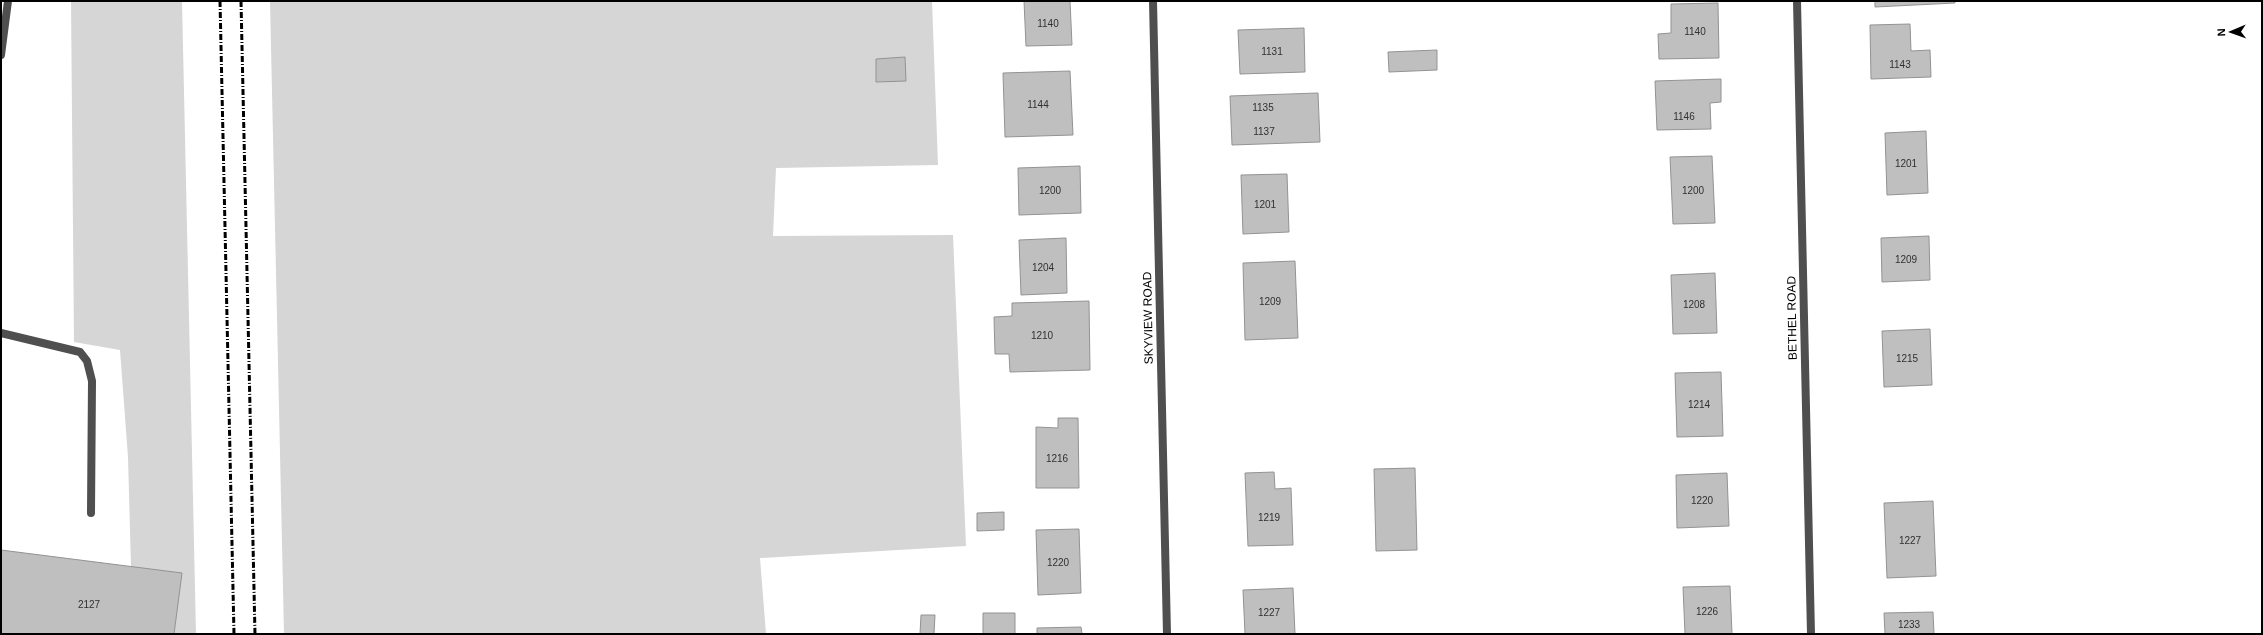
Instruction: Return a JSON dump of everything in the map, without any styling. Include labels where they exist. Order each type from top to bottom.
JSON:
[{"type":"street","points":[[1,55],[8,1]]},
{"type":"street","name":"SKYVIEW ROAD","points":[[1153,1],[1166,634]]},
{"type":"street","name":"BETHEL ROAD","points":[[1797,1],[1811,634]]},
{"type":"street","points":[[1,333],[80,352],[87,361],[92,381],[91,513]]},
{"type":"shaded area","points":[[71,1],[182,1],[196,634],[174,634],[131,567],[128,457],[120,350],[74,342]]},
{"type":"shaded area","points":[[270,1],[932,1],[938,165],[776,168],[773,236],[953,235],[966,546],[760,558],[766,634],[284,634]]},
{"type":"building","points":[[1024,1],[1070,1],[1072,45],[1026,46]]},
{"type":"building","points":[[1875,1],[1955,1],[1955,3],[1875,7]]},
{"type":"building","points":[[1718,3],[1719,58],[1659,59],[1658,34],[1671,33],[1671,4]]},
{"type":"building","points":[[1910,24],[1911,51],[1930,50],[1931,77],[1871,79],[1870,25]]},
{"type":"building","points":[[1304,28],[1305,72],[1240,74],[1238,30]]},
{"type":"building","points":[[1437,50],[1437,70],[1389,72],[1388,52]]},
{"type":"building","points":[[905,57],[906,81],[876,82],[876,59]]},
{"type":"building","points":[[1070,71],[1073,135],[1005,137],[1003,73]]},
{"type":"building","points":[[1721,79],[1721,102],[1710,103],[1711,129],[1657,130],[1655,81]]},
{"type":"building","points":[[1318,93],[1320,142],[1232,145],[1230,96]]},
{"type":"building","points":[[1926,131],[1928,193],[1887,195],[1885,133]]},
{"type":"building","points":[[1712,156],[1715,223],[1673,224],[1670,157]]},
{"type":"building","points":[[1080,166],[1081,213],[1019,215],[1018,168]]},
{"type":"building","points":[[1287,174],[1289,232],[1243,234],[1241,175]]},
{"type":"building","points":[[1929,236],[1930,280],[1882,282],[1881,238]]},
{"type":"building","points":[[1066,238],[1067,293],[1021,295],[1019,240]]},
{"type":"building","points":[[1295,261],[1298,338],[1245,340],[1243,263]]},
{"type":"building","points":[[1715,273],[1717,333],[1673,334],[1671,275]]},
{"type":"building","points":[[1089,301],[1090,370],[1010,372],[1009,354],[995,354],[994,317],[1012,316],[1012,303]]},
{"type":"building","points":[[1930,329],[1932,385],[1884,387],[1882,331]]},
{"type":"building","points":[[1721,372],[1723,436],[1677,437],[1675,373]]},
{"type":"building","points":[[1058,418],[1078,418],[1079,488],[1036,488],[1036,427],[1058,428]]},
{"type":"building","points":[[1415,468],[1417,550],[1376,551],[1374,469]]},
{"type":"building","points":[[1274,472],[1275,489],[1291,488],[1293,545],[1248,546],[1245,473]]},
{"type":"building","points":[[1727,473],[1729,526],[1677,528],[1676,475]]},
{"type":"building","points":[[1933,501],[1936,576],[1887,578],[1884,503]]},
{"type":"building","points":[[1004,512],[1004,530],[977,531],[977,513]]},
{"type":"building","points":[[1079,529],[1081,593],[1038,595],[1036,530]]},
{"type":"building","points":[[1,550],[182,573],[174,634],[1,634]]},
{"type":"building","points":[[1730,586],[1732,634],[1685,634],[1683,587]]},
{"type":"building","points":[[1293,588],[1295,634],[1245,634],[1243,590]]},
{"type":"building","points":[[1933,612],[1934,634],[1885,634],[1884,613]]},
{"type":"building","points":[[983,613],[1015,613],[1015,634],[983,634]]},
{"type":"building","points":[[921,615],[935,615],[934,634],[920,634]]},
{"type":"building","points":[[1081,627],[1082,634],[1037,634],[1037,628]]},
{"type":"railway","points":[[220,1],[234,634]]},
{"type":"railway","points":[[241,1],[255,634]]}]
